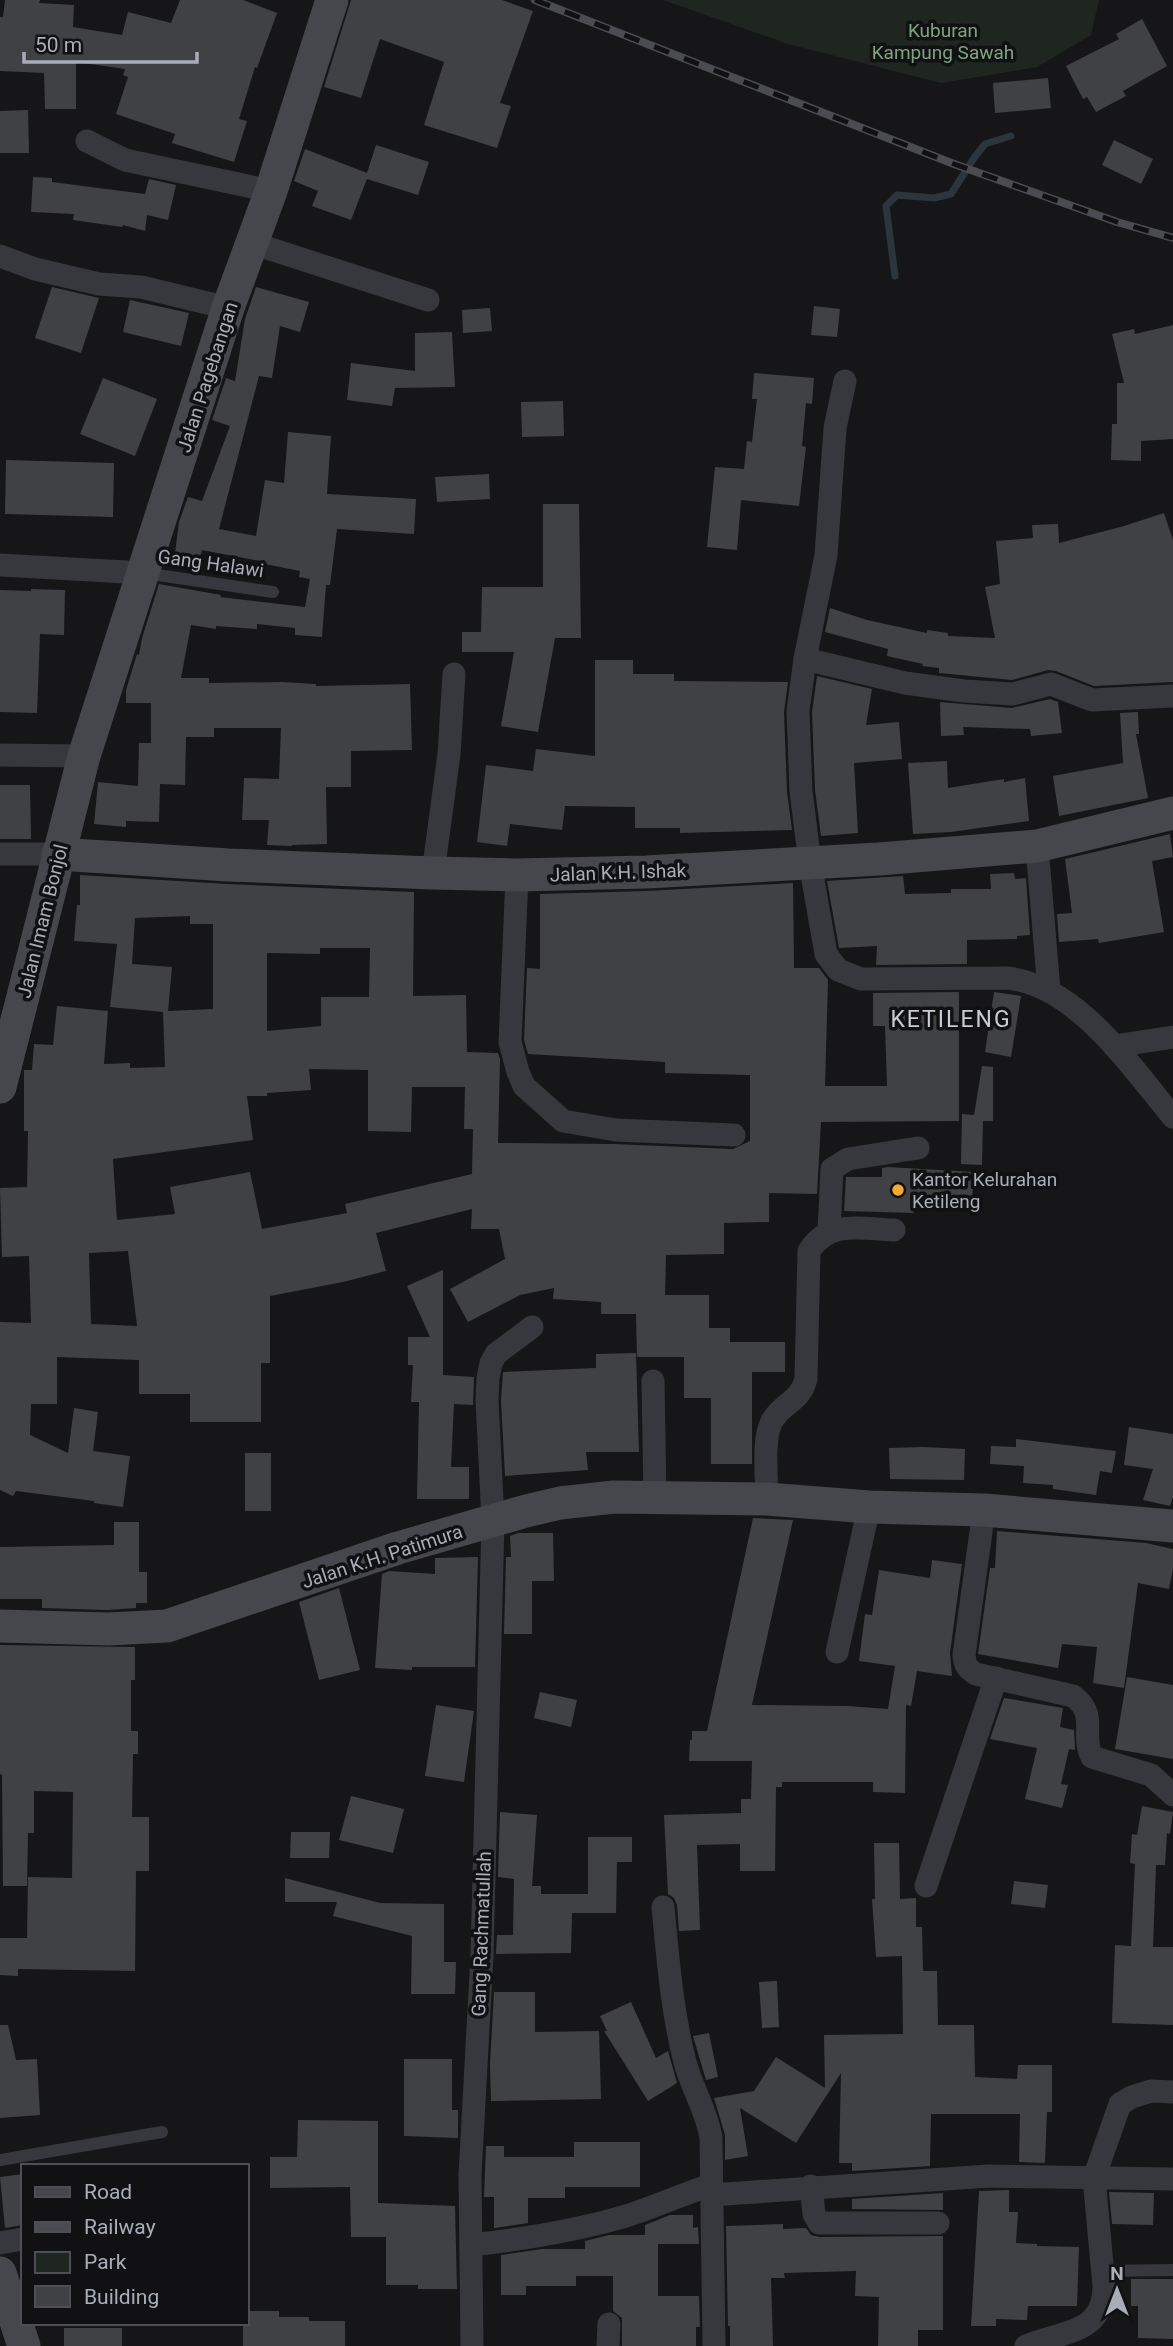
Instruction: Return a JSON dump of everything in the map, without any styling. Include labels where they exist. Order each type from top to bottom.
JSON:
[{"type":"street","name":"Jalan Pagebangan","points":[[85,756],[228,308],[271,191],[332,0]]},
{"type":"street","points":[[87,141],[125,160],[271,191]]},
{"type":"street","points":[[252,243],[428,300]]},
{"type":"street","points":[[0,256],[36,269],[89,282],[141,287],[228,308]]},
{"type":"street","points":[[845,381],[835,428],[826,555],[797,711],[797,747],[810,863],[826,954],[838,970],[847,976],[861,979],[1024,979],[1049,991],[1076,1010],[1114,1046],[1173,1117]]},
{"type":"street","points":[[0,565],[144,573]]},
{"type":"street","points":[[805,659],[905,683],[964,691],[1013,694],[1051,684],[1092,701],[1173,696]]},
{"type":"street","points":[[433,873],[437,826],[449,754],[454,674]]},
{"type":"street","points":[[0,755],[85,756]]},
{"type":"street","name":"Jalan Imam Bonjol","points":[[0,1087],[85,756]]},
{"type":"street","name":"Jalan K.H. Ishak","points":[[58,855],[433,873],[517,875],[646,872],[1037,846],[1173,813]]},
{"type":"street","points":[[1037,846],[1049,991]]},
{"type":"street","points":[[0,855],[58,855]]},
{"type":"street","points":[[517,875],[510,1042],[524,1086],[563,1121],[616,1130],[734,1135]]},
{"type":"street","points":[[1114,1046],[1173,1037]]},
{"type":"street","points":[[828,1231],[832,1169],[848,1159],[918,1148]]},
{"type":"street","points":[[766,1499],[767,1436],[771,1422],[797,1398],[806,1379],[809,1251],[816,1240],[836,1228],[894,1230]]},
{"type":"street","name":"Gang Rachmatullah","points":[[472,2346],[470,2175],[482,1956],[493,1521],[486,1400],[489,1371],[496,1354],[532,1327]]},
{"type":"street","points":[[653,1381],[655,1498]]},
{"type":"street","name":"Jalan K.H. Patimura","points":[[0,1626],[108,1629],[167,1626],[398,1548],[526,1511],[614,1497],[766,1499],[869,1507],[1172,1520]]},
{"type":"street","points":[[837,1652],[869,1507]]},
{"type":"street","points":[[984,1510],[965,1664],[969,1670],[1073,1696],[1082,1703],[1088,1713],[1088,1749],[1092,1757],[1151,1775],[1173,1795]]},
{"type":"street","points":[[926,1886],[996,1678]]},
{"type":"street","points":[[663,1907],[677,2026],[685,2064],[709,2126],[713,2153],[714,2346]]},
{"type":"street","points":[[1026,2346],[1081,2328],[1091,2322],[1099,2311],[1104,2298],[1094,2178],[1120,2104],[1152,2091],[1173,2092]]},
{"type":"street","points":[[472,2245],[561,2232],[625,2216],[682,2193],[712,2190],[989,2176],[1173,2179]]},
{"type":"street","points":[[811,2186],[814,2214],[819,2223],[938,2223]]},
{"type":"street","points":[[0,2243],[21,2239]]},
{"type":"street","points":[[0,2273],[24,2346]]},
{"type":"lane","name":"Gang Halawi","points":[[144,573],[273,592]]},
{"type":"lane","points":[[0,2160],[162,2132]]},
{"type":"lane","points":[[1101,2271],[1173,2270]]},
{"type":"green space","name":"Kuburan Kampung Sawah","points":[[663,0],[1099,0],[1091,35],[1037,67],[941,83],[788,44]]},
{"type":"building","points":[[5,0],[40,0],[39,3],[74,5],[73,27],[122,35],[128,12],[171,23],[180,0],[243,0],[277,13],[257,68],[255,67],[239,119],[247,121],[234,162],[172,143],[175,134],[116,114],[128,77],[123,75],[125,69],[76,62],[76,109],[45,109],[44,73],[0,71],[0,17],[3,17]]},
{"type":"building","points":[[351,0],[502,0],[533,11],[500,103],[511,106],[497,148],[424,125],[444,62],[380,39],[361,98],[324,87]]},
{"type":"building","points":[[1142,19],[1167,66],[1123,91],[1126,96],[1096,112],[1087,97],[1083,99],[1066,66],[1119,39],[1116,34]]},
{"type":"building","points":[[1048,78],[1051,108],[995,113],[993,83]]},
{"type":"building","points":[[28,110],[29,153],[0,153],[0,111]]},
{"type":"building","points":[[1114,140],[1153,159],[1141,184],[1102,165]]},
{"type":"building","points":[[376,145],[429,162],[418,195],[367,179],[351,220],[312,206],[318,191],[294,181],[305,149],[367,173]]},
{"type":"building","points":[[33,177],[145,194],[149,179],[176,185],[168,220],[147,215],[145,231],[123,225],[73,220],[74,214],[31,212]]},
{"type":"building","points":[[52,287],[99,298],[81,353],[35,338]]},
{"type":"building","points":[[256,287],[309,302],[300,332],[280,326],[272,378],[259,376],[219,529],[256,536],[265,480],[284,483],[288,432],[331,436],[327,494],[416,499],[414,534],[337,529],[330,585],[326,585],[322,637],[295,635],[295,628],[257,624],[257,629],[216,626],[216,629],[191,625],[181,678],[209,678],[209,683],[281,682],[316,686],[410,684],[412,750],[351,751],[351,787],[326,787],[327,844],[267,845],[269,820],[242,820],[244,778],[279,779],[281,728],[214,728],[214,737],[186,737],[185,785],[160,784],[159,822],[126,821],[126,827],[94,824],[98,782],[138,786],[139,743],[151,743],[151,703],[126,703],[126,690],[159,584],[221,595],[220,597],[305,607],[310,579],[299,577],[300,571],[202,550],[200,558],[175,553],[179,522],[188,497],[202,501],[230,426],[212,420],[226,378],[235,381],[245,319]]},
{"type":"building","points":[[130,300],[189,313],[181,346],[123,332]]},
{"type":"building","points":[[814,306],[840,309],[837,337],[811,335]]},
{"type":"building","points":[[490,308],[492,331],[463,333],[462,310]]},
{"type":"building","points":[[1173,325],[1173,439],[1141,441],[1141,461],[1111,460],[1112,424],[1117,424],[1117,383],[1124,383],[1112,334],[1134,329],[1135,334]]},
{"type":"building","points":[[452,332],[455,387],[395,388],[392,406],[347,400],[351,363],[415,371],[415,333]]},
{"type":"building","points":[[754,373],[814,378],[812,404],[806,403],[802,446],[806,447],[799,506],[741,500],[737,550],[707,547],[715,467],[744,469],[747,441],[752,442],[757,399],[752,399]]},
{"type":"building","points":[[103,378],[157,399],[135,456],[80,434]]},
{"type":"building","points":[[563,401],[564,436],[522,437],[521,402]]},
{"type":"building","points":[[6,460],[114,463],[113,517],[5,514]]},
{"type":"building","points":[[489,474],[490,499],[437,502],[435,477]]},
{"type":"building","points":[[543,504],[579,504],[581,638],[555,638],[538,732],[501,726],[514,652],[462,652],[462,632],[481,632],[482,587],[543,587]]},
{"type":"building","points":[[1164,513],[1173,540],[1173,682],[1094,686],[1048,670],[1012,680],[939,673],[939,668],[887,656],[888,649],[825,632],[830,608],[867,620],[927,633],[927,630],[948,633],[948,636],[995,638],[985,587],[1000,584],[996,541],[1033,538],[1032,525],[1058,524],[1059,543]]},
{"type":"building","points":[[0,590],[65,590],[64,635],[40,634],[37,713],[0,712]]},
{"type":"building","points":[[595,660],[633,660],[633,674],[674,674],[674,681],[788,682],[784,712],[787,792],[792,830],[680,833],[680,828],[635,828],[635,807],[565,806],[562,830],[510,824],[507,846],[477,842],[486,765],[533,771],[536,749],[595,756]]},
{"type":"building","points":[[817,676],[872,689],[866,725],[899,722],[902,759],[854,763],[858,833],[821,836],[815,790],[812,712]]},
{"type":"building","points":[[1050,699],[1058,702],[1062,733],[1031,736],[1030,729],[963,727],[964,735],[941,736],[940,702],[1012,708]]},
{"type":"building","points":[[1138,712],[1139,734],[1136,734],[1148,798],[1059,816],[1053,776],[1123,763],[1120,713]]},
{"type":"building","points":[[947,761],[948,788],[1025,778],[1029,821],[951,832],[913,834],[908,763]]},
{"type":"building","points":[[0,785],[30,785],[31,839],[0,839]]},
{"type":"building","points":[[1170,834],[1173,857],[1152,861],[1164,932],[1099,943],[1098,939],[1059,942],[1057,914],[1072,913],[1065,859]]},
{"type":"building","points":[[1014,873],[1015,879],[1026,878],[1030,935],[1017,936],[1017,939],[967,940],[967,964],[876,965],[877,946],[839,948],[827,881],[903,876],[905,894],[951,893],[951,889],[991,889],[990,874]]},
{"type":"building","points":[[80,875],[414,892],[413,996],[466,995],[467,1052],[498,1053],[500,1059],[498,1143],[733,1149],[750,1141],[750,1075],[665,1073],[665,1062],[528,1054],[524,1040],[527,968],[540,969],[540,894],[793,883],[794,968],[819,968],[828,980],[825,1086],[887,1086],[885,1026],[873,1026],[873,993],[959,992],[959,1121],[821,1122],[817,1194],[769,1193],[769,1222],[724,1223],[724,1254],[666,1255],[665,1295],[709,1295],[709,1328],[730,1328],[730,1342],[785,1342],[785,1372],[752,1372],[752,1464],[711,1464],[711,1398],[684,1398],[684,1357],[637,1357],[636,1314],[601,1314],[601,1302],[553,1299],[554,1288],[520,1295],[468,1322],[450,1289],[505,1259],[499,1229],[471,1229],[472,1209],[376,1233],[386,1271],[270,1296],[270,1363],[261,1363],[261,1422],[190,1422],[190,1394],[139,1394],[139,1360],[57,1357],[57,1404],[31,1404],[30,1435],[68,1453],[74,1408],[98,1412],[93,1451],[130,1456],[123,1507],[16,1491],[13,1496],[0,1490],[0,1322],[31,1323],[29,1256],[2,1257],[0,1188],[27,1187],[28,1131],[24,1131],[24,1070],[32,1070],[34,1044],[53,1045],[57,1006],[108,1011],[104,1064],[130,1063],[130,1068],[165,1067],[163,1012],[110,1007],[117,944],[74,941],[77,905],[80,905]],"holes":[[[190,916],[190,924],[213,924],[213,1009],[168,1011],[172,967],[132,964],[135,918]],[[320,948],[370,948],[369,997],[321,997],[321,1026],[267,1031],[267,953],[320,954]],[[309,1069],[368,1070],[368,1131],[411,1132],[412,1087],[465,1087],[464,1129],[473,1129],[472,1174],[345,1204],[347,1213],[262,1229],[250,1172],[170,1187],[175,1214],[117,1220],[113,1159],[253,1140],[247,1096],[311,1090]],[[128,1251],[137,1326],[91,1324],[89,1253]]]},
{"type":"building","points":[[994,992],[1021,996],[1011,1057],[985,1052]]},
{"type":"building","points":[[982,1066],[993,1067],[993,1121],[983,1121],[982,1165],[961,1164],[962,1114],[974,1115]]},
{"type":"building","points":[[882,1168],[974,1172],[972,1201],[914,1197],[914,1213],[844,1211],[846,1177],[882,1177]]},
{"type":"building","points":[[443,1270],[443,1375],[474,1377],[473,1405],[454,1404],[451,1467],[469,1467],[469,1499],[417,1499],[419,1402],[411,1402],[413,1365],[408,1365],[408,1337],[430,1337],[407,1286]]},
{"type":"building","points":[[636,1353],[639,1452],[586,1452],[588,1470],[505,1476],[501,1400],[503,1372],[596,1368],[596,1354]]},
{"type":"building","points":[[1129,1427],[1173,1434],[1173,1497],[1170,1506],[1143,1500],[1153,1469],[1124,1465]]},
{"type":"building","points":[[1016,1439],[1116,1451],[1112,1473],[1100,1471],[1096,1495],[1053,1489],[1053,1485],[1023,1483],[1024,1466],[990,1464],[991,1446],[1016,1447]]},
{"type":"building","points":[[889,1448],[965,1449],[964,1480],[890,1479]]},
{"type":"building","points":[[245,1453],[271,1453],[271,1511],[245,1511]]},
{"type":"building","points":[[753,1518],[793,1520],[752,1705],[888,1709],[895,1666],[859,1661],[865,1614],[872,1615],[879,1570],[930,1578],[932,1560],[962,1564],[950,1653],[952,1676],[917,1671],[911,1706],[906,1705],[905,1793],[873,1792],[873,1782],[782,1782],[782,1787],[776,1787],[775,1871],[740,1871],[740,1844],[697,1845],[700,1930],[679,1931],[677,1905],[674,1898],[668,1894],[664,1815],[741,1813],[741,1799],[751,1799],[752,1761],[689,1761],[692,1731],[707,1731]]},
{"type":"building","points":[[114,1522],[139,1522],[139,1572],[147,1572],[147,1603],[136,1603],[136,1608],[108,1610],[42,1608],[42,1599],[0,1599],[0,1547],[114,1545]]},
{"type":"building","points":[[997,1531],[1146,1543],[1173,1549],[1169,1589],[1138,1583],[1124,1688],[1093,1683],[1097,1647],[1062,1644],[1058,1668],[978,1654],[990,1568],[995,1568]]},
{"type":"building","points":[[518,1533],[553,1533],[554,1581],[532,1581],[532,1634],[504,1634],[506,1557],[511,1557],[510,1536]]},
{"type":"building","points":[[478,1557],[475,1667],[412,1667],[412,1670],[375,1668],[382,1574],[389,1571],[435,1574],[435,1558]]},
{"type":"building","points":[[339,1588],[360,1670],[319,1680],[299,1602]]},
{"type":"building","points":[[0,1645],[135,1647],[135,1680],[131,1680],[131,1731],[138,1731],[138,1754],[133,1754],[132,1817],[149,1817],[149,1871],[136,1871],[135,1971],[18,1969],[18,1976],[0,1975],[0,1938],[27,1938],[28,1877],[72,1878],[73,1792],[34,1791],[34,1833],[28,1833],[27,1886],[3,1886]]},
{"type":"building","points":[[1127,1677],[1173,1685],[1173,1759],[1115,1749]]},
{"type":"building","points":[[540,1692],[577,1700],[571,1727],[534,1718]]},
{"type":"building","points":[[1004,1698],[1063,1708],[1060,1727],[1074,1730],[1075,1750],[1069,1749],[1061,1784],[1068,1785],[1062,1808],[1025,1799],[1037,1748],[990,1739]]},
{"type":"building","points":[[436,1705],[474,1711],[464,1782],[425,1776]]},
{"type":"building","points":[[351,1796],[404,1809],[393,1853],[339,1840]]},
{"type":"building","points":[[1142,1806],[1173,1812],[1170,1834],[1167,1833],[1165,1865],[1156,1865],[1153,1947],[1173,1947],[1173,2025],[1112,2023],[1115,1945],[1131,1946],[1135,1864],[1130,1863],[1132,1834],[1137,1835]]},
{"type":"building","points":[[500,1812],[537,1815],[532,1886],[541,1886],[541,1894],[588,1894],[588,1837],[632,1837],[632,1862],[617,1862],[616,1913],[572,1913],[571,1953],[496,1954],[497,1935],[513,1935],[514,1879],[498,1877]]},
{"type":"building","points":[[291,1832],[330,1832],[329,1858],[290,1858]]},
{"type":"building","points":[[874,1843],[899,1843],[900,1899],[916,1898],[916,1927],[922,1927],[923,1971],[937,1971],[938,2025],[974,2025],[975,2077],[1017,2079],[1018,2065],[1052,2065],[1052,2112],[1047,2112],[1045,2163],[1019,2162],[1020,2114],[931,2114],[930,2166],[852,2171],[852,2163],[839,2163],[841,2073],[796,2143],[740,2108],[748,2156],[725,2160],[725,2135],[714,2098],[754,2091],[776,2057],[825,2088],[824,2035],[903,2034],[902,1956],[876,1957],[872,1899],[875,1899]]},
{"type":"building","points":[[285,1878],[380,1903],[444,1904],[444,1962],[456,1962],[455,1994],[411,1994],[412,1936],[333,1916],[337,1902],[285,1902]]},
{"type":"building","points":[[1014,1881],[1048,1885],[1045,1908],[1011,1904]]},
{"type":"building","points":[[777,1981],[779,2027],[762,2028],[759,1982]]},
{"type":"building","points":[[494,1992],[535,1992],[535,2032],[599,2031],[601,2099],[491,2101]]},
{"type":"building","points":[[631,2002],[656,2058],[668,2051],[677,2083],[648,2101],[604,2031],[607,2031],[600,2016]]},
{"type":"building","points":[[0,2025],[8,2025],[16,2060],[37,2059],[40,2115],[0,2118]]},
{"type":"building","points":[[709,2033],[718,2077],[706,2080],[693,2036]]},
{"type":"building","points":[[404,2059],[452,2059],[452,2110],[458,2110],[458,2138],[404,2136]]},
{"type":"building","points":[[298,2120],[378,2121],[378,2203],[455,2206],[457,2289],[418,2289],[418,2285],[386,2285],[386,2237],[351,2237],[350,2187],[270,2188],[270,2157],[297,2157]]},
{"type":"building","points":[[574,2142],[640,2142],[640,2187],[565,2187],[565,2198],[528,2198],[528,2223],[494,2228],[494,2197],[484,2197],[486,2146],[504,2146],[504,2157],[574,2157]]},
{"type":"building","points":[[21,2174],[21,2225],[5,2228],[0,2177]]},
{"type":"building","points":[[1009,2190],[1009,2212],[1018,2212],[1016,2243],[1079,2247],[1077,2306],[1028,2306],[1027,2320],[996,2319],[996,2326],[971,2326],[979,2191]]},
{"type":"building","points":[[1109,2192],[1154,2193],[1153,2225],[1112,2224]]},
{"type":"building","points":[[943,2193],[943,2210],[852,2209],[852,2199]]},
{"type":"building","points":[[670,2215],[693,2215],[693,2228],[698,2227],[699,2244],[658,2244],[658,2296],[699,2296],[700,2327],[696,2327],[696,2346],[622,2346],[622,2318],[613,2311],[613,2276],[576,2276],[576,2286],[526,2286],[526,2295],[501,2295],[501,2255],[542,2249],[585,2249],[585,2241],[609,2235],[645,2235],[645,2225]]},
{"type":"building","points":[[783,2224],[783,2229],[806,2228],[811,2235],[819,2237],[943,2236],[943,2330],[918,2330],[918,2346],[878,2346],[879,2297],[855,2296],[856,2271],[784,2273],[785,2278],[771,2278],[773,2346],[730,2346],[726,2226]]},
{"type":"building","points":[[1131,2279],[1173,2279],[1173,2339],[1138,2338],[1138,2306],[1131,2306]]},
{"type":"building","points":[[248,2311],[279,2311],[279,2317],[309,2317],[309,2321],[345,2321],[345,2346],[243,2346],[243,2325],[248,2325]]},
{"type":"building","points":[[64,2328],[122,2328],[122,2346],[64,2346]]},
{"type":"waterway","points":[[895,276],[886,206],[897,195],[934,198],[951,194],[985,144],[1011,136]]},
{"type":"railway","points":[[535,0],[954,164],[1117,222],[1173,238]]},
{"type":"place","name":"Kantor Kelurahan Ketileng","points":[[898,1190]]},
{"type":"district","name":"KETILENG","points":[[951,1019]]}]
